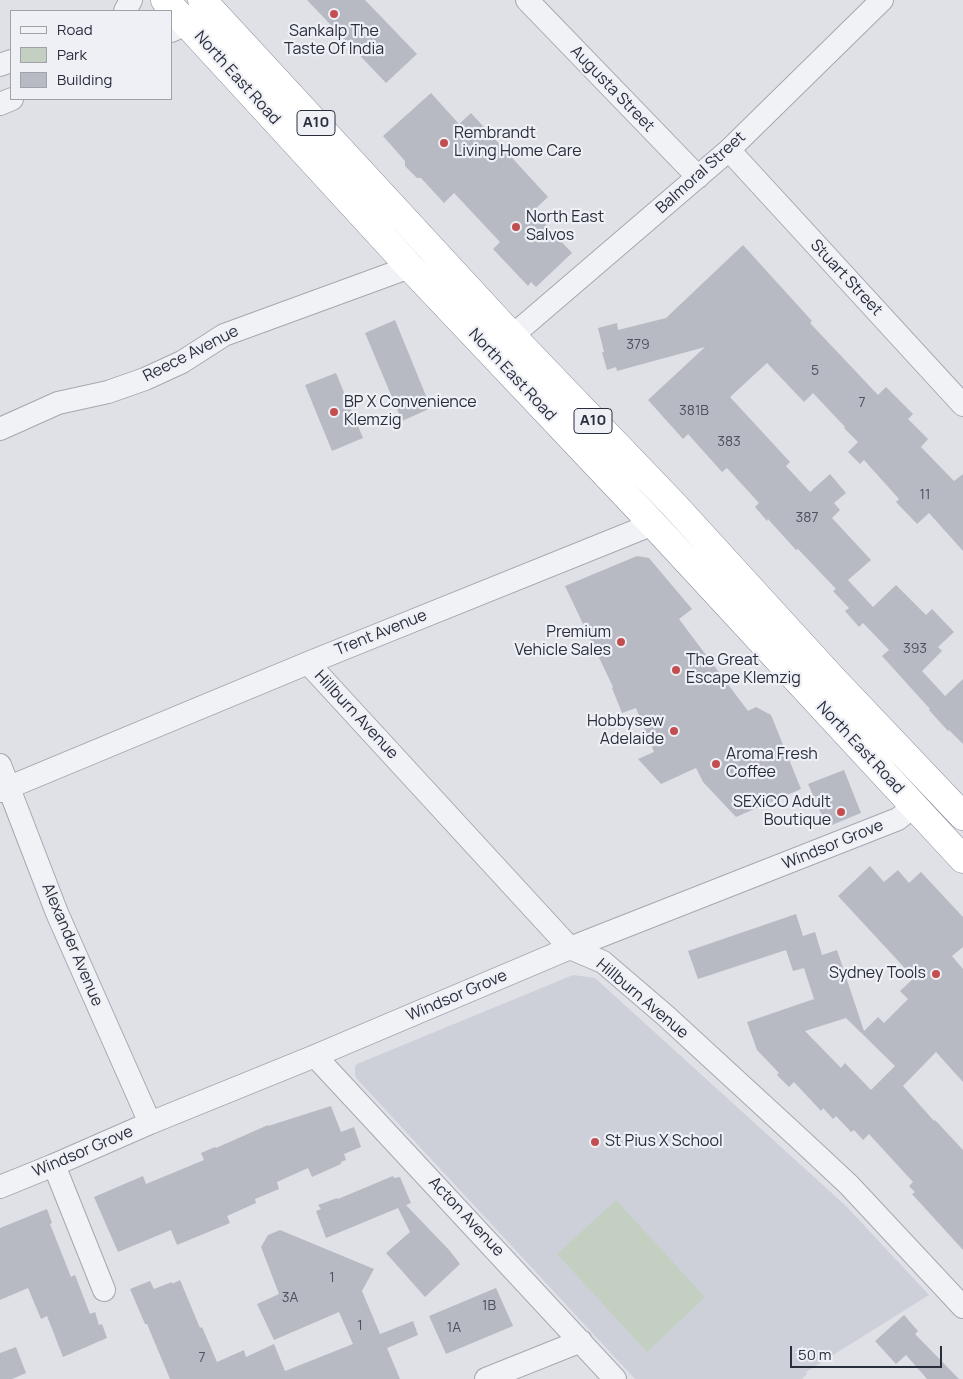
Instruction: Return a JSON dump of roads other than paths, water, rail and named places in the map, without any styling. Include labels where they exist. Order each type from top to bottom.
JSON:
[{"type":"highway","name":"North East Road","points":[[165,0],[410,267],[653,524],[914,806],[960,849]]},
{"type":"highway","name":"North East Road","points":[[202,0],[512,336],[674,505],[825,670],[963,816]]},
{"type":"highway","points":[[410,267],[431,246]]},
{"type":"highway","points":[[493,355],[512,336]]},
{"type":"highway","points":[[653,524],[674,505]]},
{"type":"highway","points":[[914,806],[934,786]]},
{"type":"street","name":"Augusta Street","points":[[527,0],[698,177]]},
{"type":"street","name":"Balmoral Street","points":[[512,336],[729,150],[882,0]]},
{"type":"street","name":"Stuart Street","points":[[729,150],[963,405]]},
{"type":"street","name":"Reece Avenue","points":[[0,429],[58,403],[108,392],[145,379],[182,362],[224,335],[410,267]]},
{"type":"street","name":"Trent Avenue","points":[[5,789],[308,663],[653,524]]},
{"type":"street","name":"Hillburn Avenue","points":[[308,663],[570,948],[603,962],[666,1016],[797,1135],[849,1185],[963,1307]]},
{"type":"street","name":"Alexander Avenue","points":[[0,765],[5,789],[57,913],[150,1123]]},
{"type":"street","name":"Windsor Grove","points":[[0,1187],[570,948],[898,819],[914,806]]},
{"type":"street","name":"Acton Avenue","points":[[316,1056],[616,1379]]},
{"type":"street","points":[[54,1165],[104,1290]]},
{"type":"street","points":[[486,1379],[581,1341]]},
{"type":"place","name":"Sankalp The Taste Of India","points":[[334,14]]},
{"type":"place","name":"Rembrandt Living Home Care","points":[[444,143]]},
{"type":"place","name":"North East Salvos","points":[[516,227]]},
{"type":"place","name":"BP X Convenience Klemzig","points":[[334,412]]},
{"type":"place","name":"Premium Vehicle Sales","points":[[621,642]]},
{"type":"place","name":"The Great Escape Klemzig","points":[[676,670]]},
{"type":"place","name":"Hobbysew Adelaide","points":[[674,731]]},
{"type":"place","name":"Aroma Fresh Coffee","points":[[716,764]]},
{"type":"place","name":"SEXiCO Adult Boutique","points":[[841,812]]},
{"type":"place","name":"Sydney Tools","points":[[936,974]]},
{"type":"place","name":"St Pius X School","points":[[595,1142]]}]
